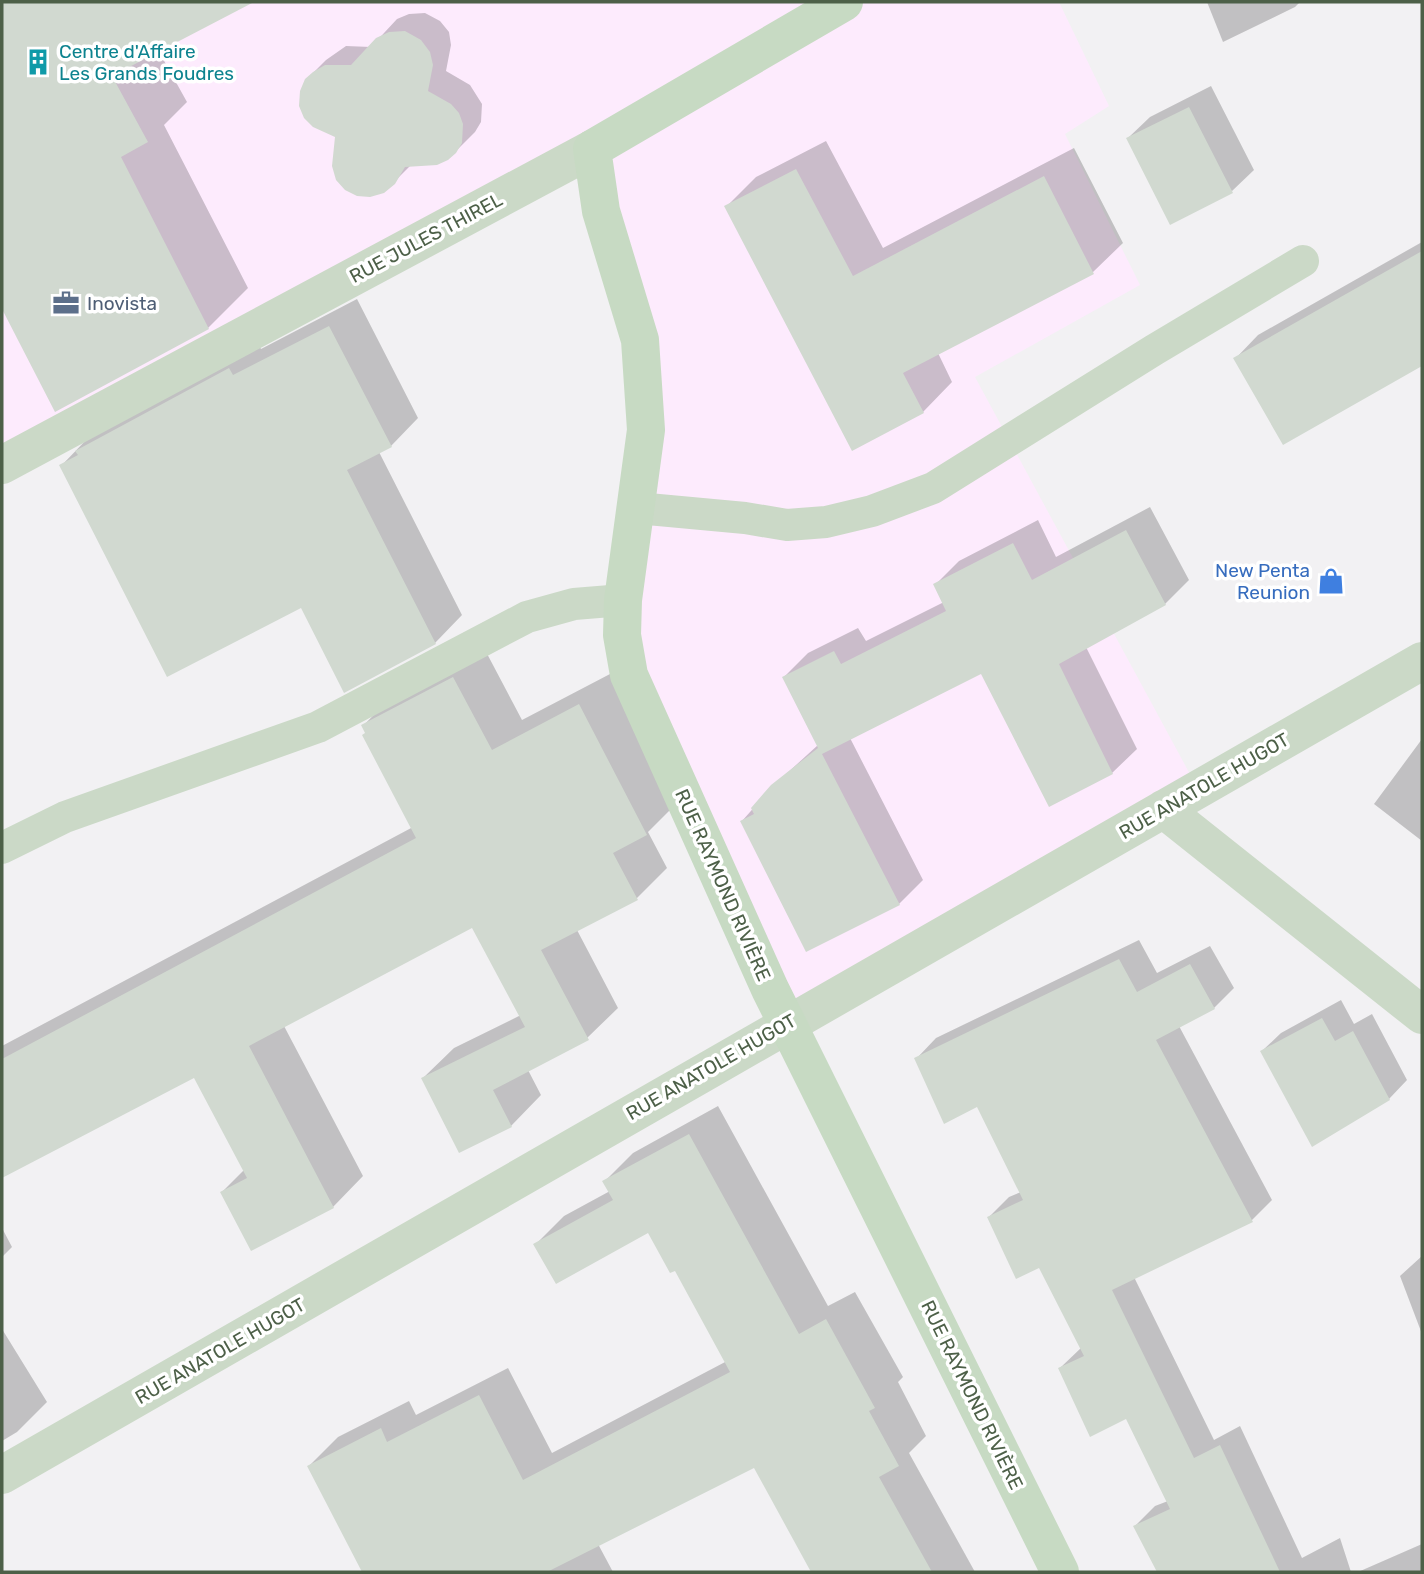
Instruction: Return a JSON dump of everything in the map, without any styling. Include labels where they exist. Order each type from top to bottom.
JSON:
[{"type":"street","name":"RUE JULES THIREL","points":[[2,465],[592,149],[844,2]]},
{"type":"street","name":"RUE RAYMOND RIVIÈRE","points":[[592,149],[601,211],[640,340],[646,430],[623,600],[622,635],[629,675],[770,989],[1060,1572]]},
{"type":"street","name":"RUE ANATOLE HUGOT","points":[[2,1475],[1422,661]]},
{"type":"street","points":[[1163,809],[1422,1015]]},
{"type":"lane","points":[[637,508],[745,518],[787,525],[825,523],[873,511],[933,488],[1303,261]]},
{"type":"lane","points":[[2,848],[65,817],[318,727],[527,617],[574,604],[623,600]]},
{"type":"shaded area","points":[[2,2],[1059,2],[1109,106],[1065,134],[1140,285],[975,377],[1198,789],[787,1023],[629,675],[646,430],[591,150],[2,465]]},
{"type":"building","points":[[2,2],[254,2],[112,76],[148,142],[121,157],[209,329],[55,412],[2,309]]},
{"type":"building","points":[[405,31],[421,40],[430,52],[433,65],[428,91],[451,104],[459,113],[463,124],[462,143],[456,153],[437,165],[405,167],[395,184],[384,193],[370,197],[357,196],[345,190],[336,180],[332,166],[335,137],[313,127],[304,118],[299,106],[300,91],[305,79],[325,65],[351,65],[376,38],[389,32]]},
{"type":"building","points":[[1189,107],[1233,193],[1170,225],[1126,138]]},
{"type":"building","points":[[796,169],[853,276],[1044,176],[1094,274],[903,373],[924,413],[852,451],[724,206]]},
{"type":"building","points":[[1422,251],[1422,366],[1283,445],[1233,358]]},
{"type":"building","points":[[329,326],[392,447],[347,470],[436,644],[344,693],[301,608],[167,677],[59,465],[78,455],[75,451],[229,368],[233,375]]},
{"type":"building","points":[[1126,530],[1166,605],[1059,664],[1113,774],[1049,807],[981,674],[822,754],[900,905],[806,952],[740,821],[754,814],[751,808],[771,785],[818,748],[782,677],[834,651],[841,664],[946,611],[933,584],[1013,543],[1032,580]]},
{"type":"building","points":[[453,677],[492,750],[579,704],[647,835],[613,853],[638,900],[541,950],[589,1040],[493,1090],[512,1127],[459,1153],[421,1078],[525,1027],[472,928],[249,1046],[334,1208],[251,1251],[220,1192],[247,1178],[194,1078],[2,1178],[2,1059],[416,838],[362,735],[365,733],[361,725]]},
{"type":"building","points":[[1119,959],[1137,992],[1190,964],[1215,1009],[1156,1040],[1253,1222],[1112,1290],[1194,1458],[1220,1445],[1280,1572],[1157,1572],[1133,1526],[1170,1509],[1126,1419],[1090,1437],[1058,1368],[1084,1356],[1039,1268],[1016,1279],[987,1217],[1023,1200],[977,1107],[944,1124],[914,1058]]},
{"type":"building","points":[[1322,1018],[1335,1041],[1353,1031],[1390,1100],[1312,1147],[1260,1051]]},
{"type":"building","points":[[689,1134],[799,1334],[826,1319],[875,1408],[869,1411],[899,1466],[879,1477],[932,1572],[811,1572],[754,1468],[547,1572],[362,1572],[307,1466],[381,1428],[387,1442],[479,1395],[523,1480],[730,1372],[675,1271],[670,1273],[648,1233],[556,1284],[533,1244],[613,1200],[602,1181]]},
{"type":"place","name":"Centre d'Affaire Les Grands Foudres","points":[[38,62]]},
{"type":"place","name":"Inovista","points":[[66,303]]},
{"type":"place","name":"New Penta Reunion","points":[[1331,581]]}]
